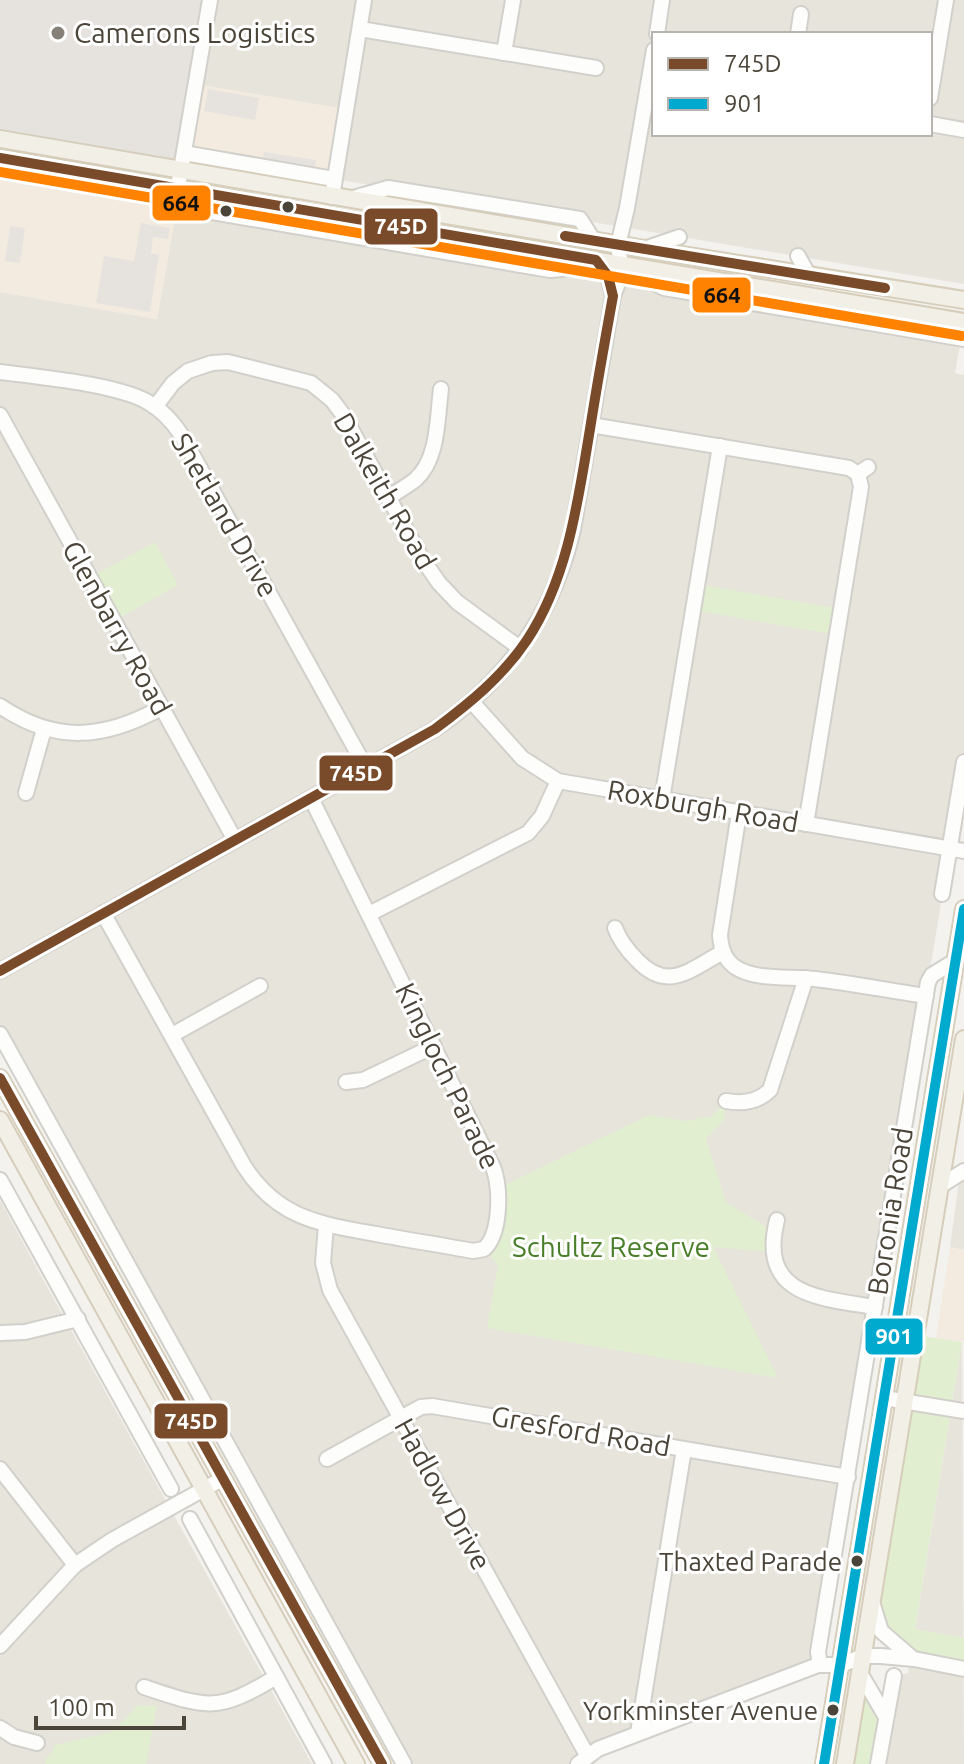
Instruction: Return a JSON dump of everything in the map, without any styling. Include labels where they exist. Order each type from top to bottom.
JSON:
[{"type":"main road","points":[[0,139],[594,241],[964,300]]},
{"type":"main road","points":[[49,166],[52,148]]},
{"type":"main road","points":[[103,176],[105,157]]},
{"type":"main road","points":[[0,158],[103,176],[179,196],[964,322]]},
{"type":"main road","name":"Boronia Road","points":[[824,1764],[964,909]]},
{"type":"main road","name":"Boronia Road","points":[[845,1764],[964,1039]]},
{"type":"main road","points":[[0,1078],[382,1764]]},
{"type":"main road","points":[[13,1102],[15,1122],[3,1125],[356,1764]]},
{"type":"main road","points":[[327,1709],[345,1699]]},
{"type":"main road","points":[[340,1734],[360,1724]]},
{"type":"street","points":[[210,0],[179,196],[194,209],[550,270],[592,260],[610,280],[613,296]]},
{"type":"street","points":[[332,197],[364,0]]},
{"type":"street","points":[[504,53],[513,0]]},
{"type":"street","points":[[657,32],[662,0]]},
{"type":"street","points":[[932,86],[946,0]]},
{"type":"street","points":[[798,32],[801,14]]},
{"type":"street","points":[[360,29],[596,68]]},
{"type":"street","points":[[0,971],[435,729],[494,682],[521,649],[548,603],[563,568],[575,521],[621,265],[618,245],[652,78]]},
{"type":"street","points":[[932,124],[964,130]]},
{"type":"street","points":[[184,153],[334,179]]},
{"type":"street","points":[[627,208],[632,234],[642,249],[679,237],[652,232]]},
{"type":"street","points":[[798,256],[809,276]]},
{"type":"street","points":[[649,270],[658,285],[664,288],[964,339]]},
{"type":"street","name":"Dalkeith Road","points":[[155,407],[180,376],[212,363],[238,363],[301,379],[318,388],[339,407],[429,571],[447,593],[521,649]]},
{"type":"street","name":"Shetland Drive","points":[[1,375],[115,391],[155,407],[170,420],[182,436],[366,768]]},
{"type":"street","points":[[389,497],[413,481],[427,464],[433,446],[441,389]]},
{"type":"street","name":"Glenbarry Road","points":[[0,415],[235,840]]},
{"type":"street","points":[[591,425],[863,470],[806,824]]},
{"type":"street","points":[[662,799],[720,446]]},
{"type":"street","name":"Roxburgh Road","points":[[472,702],[522,758],[558,781],[957,850]]},
{"type":"street","points":[[0,706],[44,729],[77,733],[109,730],[132,723],[161,708]]},
{"type":"street","points":[[26,793],[44,729]]},
{"type":"street","points":[[942,894],[957,850],[964,762]]},
{"type":"street","points":[[369,914],[521,838],[533,829],[542,816],[558,781]]},
{"type":"street","name":"Kingloch Parade","points":[[103,913],[254,1181],[283,1208],[326,1225],[477,1251],[484,1249],[491,1241],[499,1199],[498,1179],[311,798]]},
{"type":"street","points":[[739,813],[721,926],[723,952],[735,967],[746,972],[926,996]]},
{"type":"street","points":[[615,928],[622,944],[643,966],[662,977],[685,974],[723,952]]},
{"type":"street","name":"Boronia Road","points":[[820,1665],[818,1652],[926,996],[930,977],[955,961]]},
{"type":"street","points":[[726,1101],[744,1102],[761,1097],[770,1090],[806,978]]},
{"type":"street","points":[[172,1035],[260,986]]},
{"type":"street","points":[[0,1034],[7,1059],[404,1764]]},
{"type":"street","points":[[346,1082],[363,1080],[434,1046]]},
{"type":"street","points":[[940,1186],[964,1171]]},
{"type":"street","points":[[0,1180],[171,1489]]},
{"type":"street","points":[[777,1220],[773,1239],[774,1258],[779,1272],[789,1284],[818,1297],[875,1307]]},
{"type":"street","name":"Hadlow Drive","points":[[326,1225],[323,1253],[330,1290],[583,1760]]},
{"type":"street","points":[[0,1333],[25,1332],[78,1319]]},
{"type":"street","points":[[884,1398],[964,1411]]},
{"type":"street","name":"Gresford Road","points":[[327,1459],[421,1407],[432,1406],[848,1477]]},
{"type":"street","points":[[638,1733],[684,1449]]},
{"type":"street","points":[[0,1469],[75,1565]]},
{"type":"street","points":[[0,1646],[75,1565],[112,1540],[222,1479]]},
{"type":"street","points":[[190,1519],[324,1764]]},
{"type":"street","points":[[872,1597],[881,1631],[914,1659]]},
{"type":"street","points":[[583,1760],[638,1733],[820,1665],[914,1659],[964,1669]]},
{"type":"street","points":[[861,1664],[886,1717]]},
{"type":"street","points":[[878,1764],[894,1676]]},
{"type":"street","points":[[144,1687],[194,1704],[216,1704],[237,1698],[276,1677]]},
{"type":"street","points":[[0,1728],[14,1737],[37,1743]]},
{"type":"shaded area","points":[[0,0],[210,0],[181,171],[0,139]]},
{"type":"shaded area","points":[[138,0],[189,0],[167,125],[118,116]]},
{"type":"shaded area","points":[[210,0],[964,0],[964,284],[334,179],[196,84]]},
{"type":"shaded area","points":[[11,69],[33,73],[29,100],[7,97]]},
{"type":"shaded area","points":[[196,84],[346,109],[334,179],[184,153]]},
{"type":"shaded area","points":[[208,89],[259,98],[255,120],[204,111]]},
{"type":"shaded area","points":[[44,106],[88,113],[86,126],[42,118]]},
{"type":"shaded area","points":[[264,152],[316,160],[314,176],[261,168]]},
{"type":"shaded area","points":[[0,158],[180,190],[157,319],[0,292]]},
{"type":"shaded area","points":[[177,206],[961,339],[955,373],[964,375],[964,762],[818,1658],[578,1764],[404,1764],[0,1034],[0,292],[157,319]]},
{"type":"shaded area","points":[[141,223],[170,228],[168,239],[153,237],[151,253],[159,255],[150,312],[96,303],[104,256],[134,261]]},
{"type":"shaded area","points":[[10,226],[25,228],[20,263],[5,261]]},
{"type":"shaded area","points":[[964,1171],[964,1250],[950,1247],[960,1173]]},
{"type":"shaded area","points":[[0,1200],[40,1274],[312,1764],[0,1764]]},
{"type":"shaded area","points":[[950,1247],[964,1250],[964,1342],[936,1338]]},
{"type":"shaded area","points":[[962,1342],[964,1764],[878,1764],[894,1676],[908,1673]]},
{"type":"green space","points":[[155,542],[178,585],[114,621],[89,578]]},
{"type":"green space","points":[[697,584],[841,609],[837,635],[693,610]]},
{"type":"green space","name":"Schultz Reserve","points":[[726,1101],[724,1120],[706,1139],[726,1202],[774,1232],[773,1252],[713,1247],[778,1378],[487,1328],[498,1265],[484,1249],[499,1188],[649,1115],[687,1121],[712,1116]]},
{"type":"green space","points":[[915,1335],[962,1342],[915,1629],[964,1638],[964,1669],[914,1659],[876,1623]]},
{"type":"green space","points":[[860,1673],[886,1717],[878,1764],[845,1764]]},
{"type":"green space","points":[[138,1705],[157,1706],[146,1764],[46,1764],[44,1760],[55,1745],[112,1732]]},
{"type":"transit line","name":"745D","points":[[0,158],[596,260],[608,276],[613,296],[581,484],[562,565],[541,616],[527,640],[497,677],[435,729],[0,971]]},
{"type":"transit line","name":"664","points":[[0,172],[962,336]]},
{"type":"transit line","name":"745D","points":[[565,236],[885,288]]},
{"type":"transit line","name":"901","points":[[824,1764],[964,909]]},
{"type":"transit line","name":"745D","points":[[0,1078],[382,1764]]},
{"type":"place","name":"Camerons Logistics","points":[[58,33]]},
{"type":"place","name":"Thaxted Parade","points":[[857,1561]]},
{"type":"place","name":"Yorkminster Avenue","points":[[833,1710]]}]
